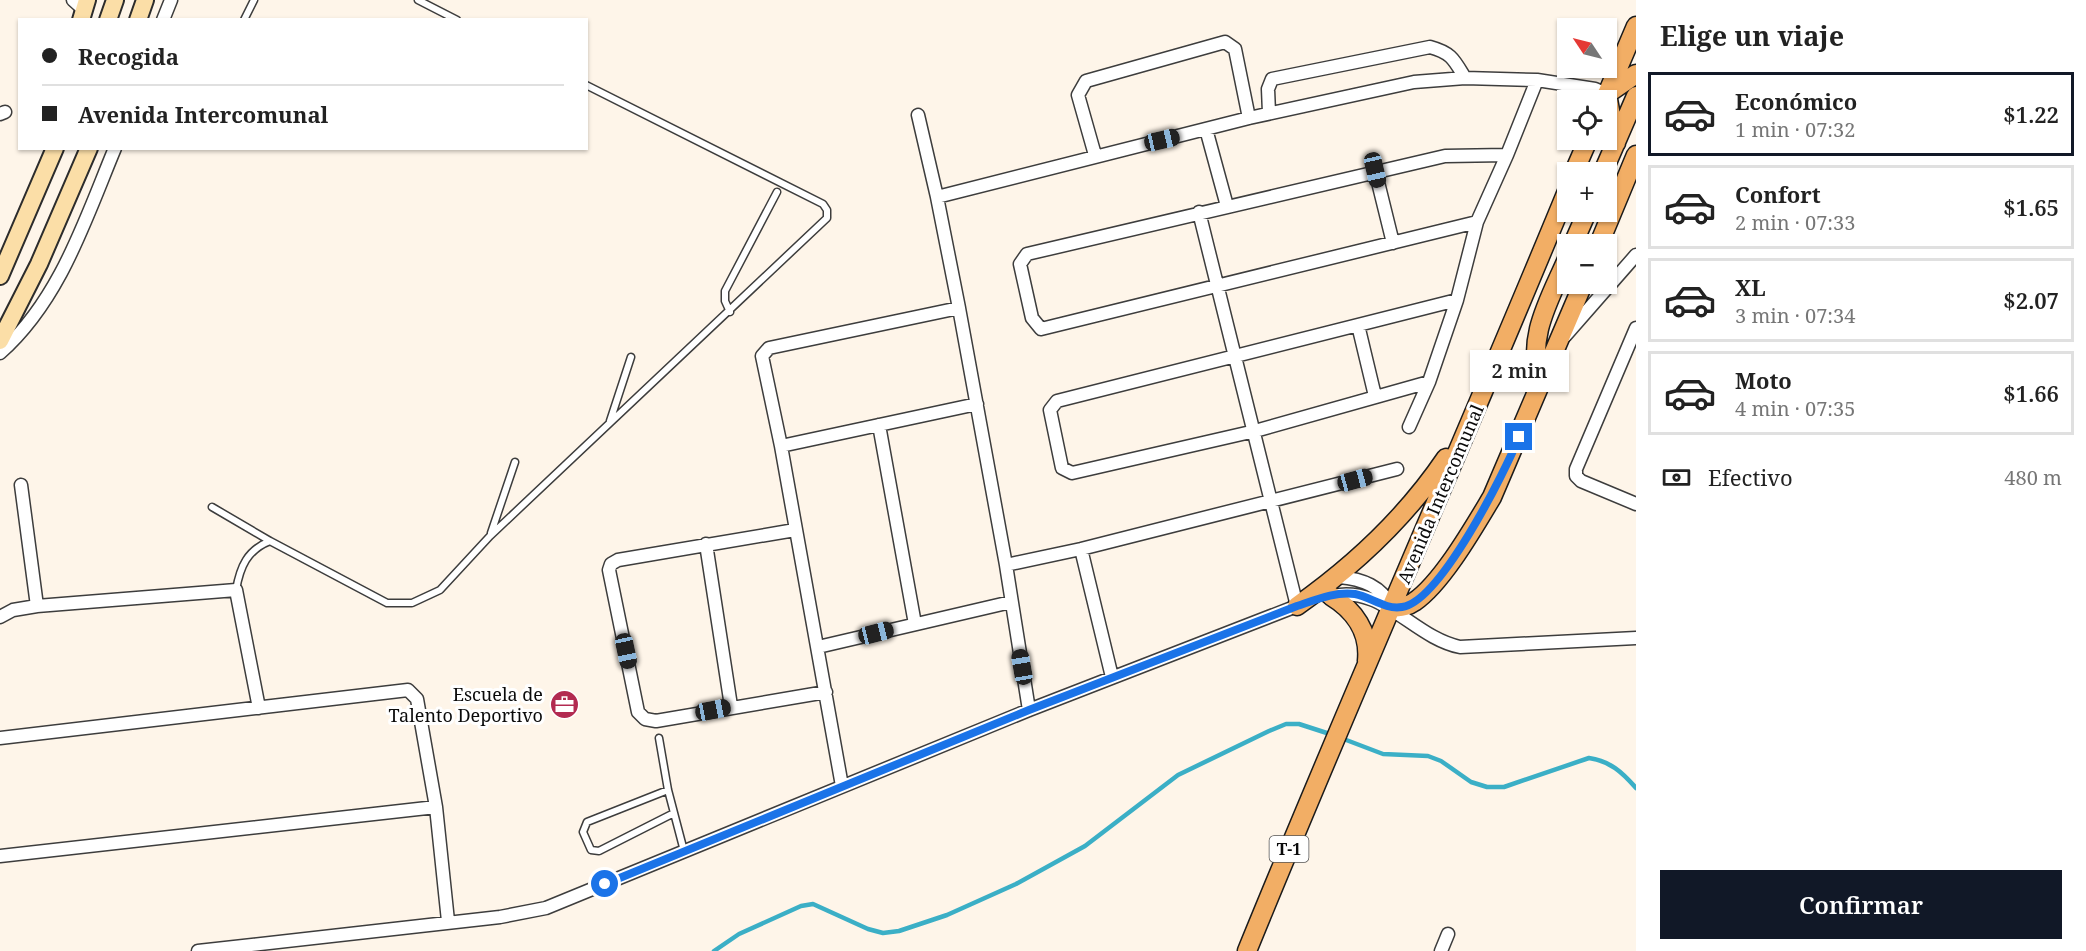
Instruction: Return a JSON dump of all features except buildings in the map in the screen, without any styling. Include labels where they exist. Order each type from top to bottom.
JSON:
[{"type":"main road","points":[[1608,90],[1636,26]]},
{"type":"main road","points":[[1614,90],[1636,74]]},
{"type":"main road","points":[[1617,141],[1636,96]]},
{"type":"main road","points":[[1603,234],[1636,155]]},
{"type":"main road","name":"Avenida Intercomunal","points":[[1557,215],[1392,608],[1406,607],[1426,591],[1475,526],[1504,473],[1579,294]]},
{"type":"main road","points":[[1541,384],[1535,360],[1536,334],[1557,283]]},
{"type":"main road","points":[[1297,606],[1339,577],[1408,507],[1464,432]]},
{"type":"main road","points":[[1331,596],[1354,614],[1361,626],[1367,654],[1365,669]]},
{"type":"main road","name":"T-1","points":[[1247,951],[1330,746],[1392,608]]},
{"type":"street","points":[[109,18],[115,0]]},
{"type":"street","points":[[139,18],[145,0]]},
{"type":"street","points":[[164,18],[171,0]]},
{"type":"street","points":[[1095,155],[1078,95],[1086,81],[1225,42],[1235,49],[1249,118]]},
{"type":"street","points":[[1269,114],[1268,89],[1272,80],[1430,48],[1446,51],[1465,78]]},
{"type":"street","points":[[937,197],[1095,155],[1414,82],[1465,78],[1537,80],[1596,90]]},
{"type":"street","points":[[1409,428],[1429,382],[1457,300],[1477,222],[1537,80]]},
{"type":"street","points":[[918,116],[937,197],[977,404],[1029,710]]},
{"type":"street","points":[[1206,129],[1227,206]]},
{"type":"street","points":[[0,276],[54,150]]},
{"type":"street","points":[[0,341],[39,264],[88,150]]},
{"type":"street","points":[[0,353],[49,296],[62,272],[114,150]]},
{"type":"street","points":[[1477,222],[1041,329],[1032,318],[1020,264],[1026,254],[1375,170],[1445,156],[1507,155]]},
{"type":"street","points":[[1375,170],[1393,243]]},
{"type":"street","points":[[1199,212],[1237,357],[1297,606]]},
{"type":"street","points":[[1557,346],[1636,255]]},
{"type":"street","points":[[1429,382],[1255,430],[1072,473],[1062,468],[1050,410],[1057,401],[1457,300]]},
{"type":"street","points":[[842,786],[781,446],[762,356],[765,351],[959,308]]},
{"type":"street","points":[[1358,325],[1375,396]]},
{"type":"street","points":[[1636,328],[1576,469],[1576,476],[1581,482],[1636,504]]},
{"type":"street","points":[[781,446],[977,404]]},
{"type":"street","points":[[879,425],[915,624]]},
{"type":"street","points":[[1006,565],[1081,549],[1397,469]]},
{"type":"street","points":[[21,484],[37,606]]},
{"type":"street","points":[[795,530],[618,560],[611,564],[609,570],[639,712],[645,719],[656,722],[731,706],[826,692]]},
{"type":"street","points":[[706,544],[731,706]]},
{"type":"street","points":[[1081,549],[1112,677]]},
{"type":"street","points":[[1339,577],[1356,578],[1377,588],[1392,608]]},
{"type":"street","points":[[0,617],[13,610],[37,606],[236,590],[258,708]]},
{"type":"street","points":[[198,951],[448,921],[500,917],[546,909],[1029,710],[1297,606],[1331,596],[1352,594],[1392,608],[1448,644],[1460,647],[1636,638]]},
{"type":"street","points":[[818,647],[1011,602]]},
{"type":"street","points":[[0,738],[408,690],[417,699],[436,807],[448,921]]},
{"type":"street","points":[[0,856],[436,807]]},
{"type":"street","points":[[1441,951],[1448,934]]},
{"type":"lane","points":[[245,18],[254,0]]},
{"type":"lane","points":[[418,0],[453,18]]},
{"type":"lane","points":[[212,507],[270,541],[387,603],[412,603],[440,590],[490,536],[827,218],[827,210],[823,204],[588,86]]},
{"type":"lane","points":[[730,312],[724,301],[725,291],[777,192]]},
{"type":"lane","points":[[609,422],[631,357]]},
{"type":"lane","points":[[490,536],[515,462]]},
{"type":"lane","points":[[236,590],[239,572],[247,557],[256,547],[270,541]]},
{"type":"lane","points":[[658,738],[668,790],[684,851]]},
{"type":"lane","points":[[668,790],[587,822],[583,832],[591,850],[599,851],[674,813]]},
{"type":"waterway","points":[[714,951],[739,934],[801,906],[813,904],[868,929],[883,933],[899,931],[947,915],[1016,884],[1085,846],[1178,775],[1269,731],[1286,724],[1299,724],[1333,735]]},
{"type":"waterway","points":[[1341,738],[1383,754],[1428,756],[1441,761],[1471,782],[1487,787],[1504,787],[1589,758],[1615,768],[1636,788]]},
{"type":"place","name":"Escuela de Talento Deportivo","points":[[564,704]]},
{"type":"route","points":[[605,884],[1029,710],[1297,606],[1331,596],[1352,594],[1392,608],[1406,607],[1426,591],[1475,526],[1492,498],[1519,437]]}]
